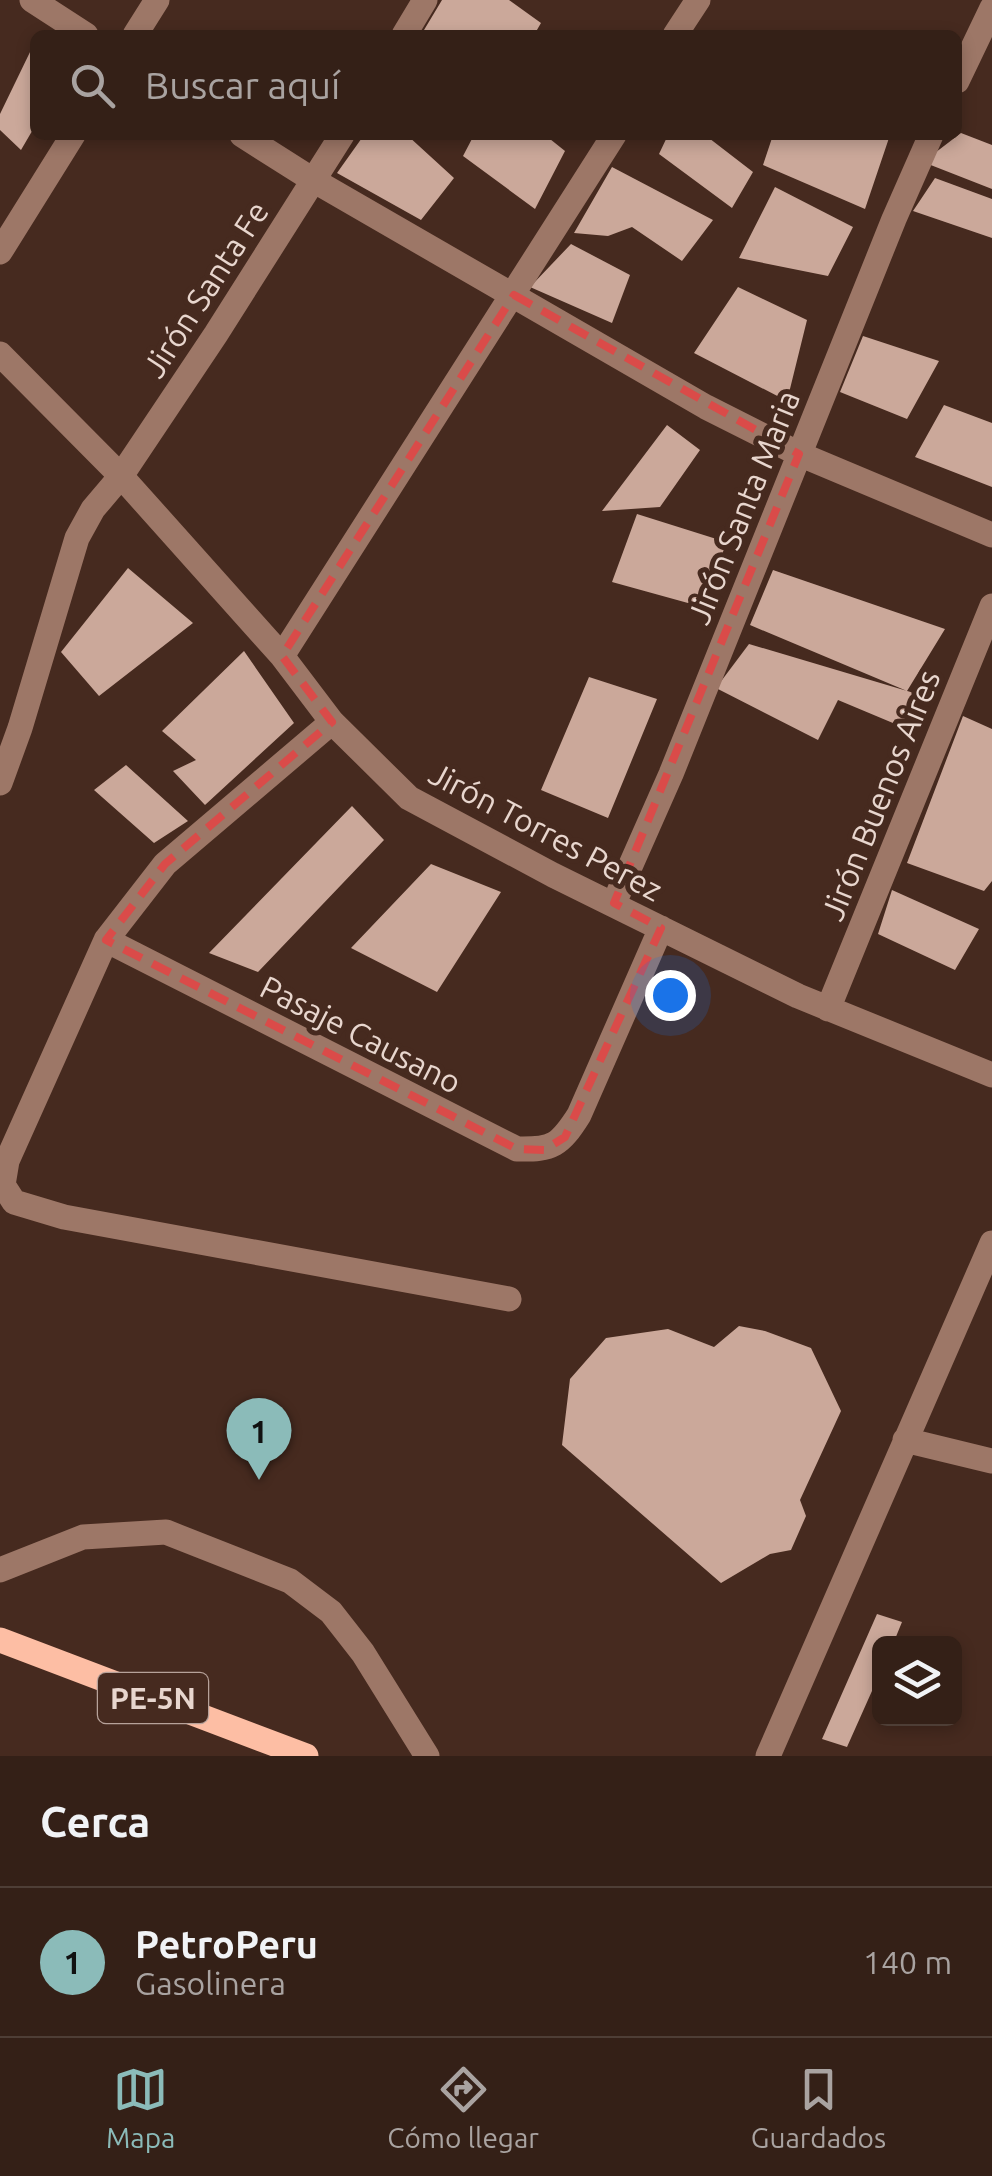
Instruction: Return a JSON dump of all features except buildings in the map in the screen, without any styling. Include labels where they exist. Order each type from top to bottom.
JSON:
[{"type":"main road","name":"PE-5N","points":[[0,1640],[294,1754]]},
{"type":"street","points":[[32,0],[78,30]]},
{"type":"street","points":[[138,30],[157,0]]},
{"type":"street","points":[[407,30],[425,0]]},
{"type":"street","points":[[678,30],[698,0]]},
{"type":"street","points":[[962,71],[992,8],[979,0]]},
{"type":"street","points":[[0,252],[70,140]]},
{"type":"street","points":[[250,140],[706,406],[800,454],[992,535]]},
{"type":"street","name":"Jirón Santa Fe","points":[[0,782],[77,538],[93,509],[121,476],[216,334],[339,140]]},
{"type":"street","points":[[282,656],[611,140]]},
{"type":"street","name":"Jirón Santa Maria","points":[[614,903],[671,774],[929,140]]},
{"type":"street","name":"Jirón Torres Perez","points":[[0,354],[121,476],[282,656],[332,722],[409,798],[553,875],[828,1010],[992,1075]]},
{"type":"street","name":"Jirón Buenos Aires","points":[[828,1010],[992,606]]},
{"type":"street","points":[[332,722],[165,864],[106,940],[7,1161],[3,1185],[14,1202],[64,1217],[509,1299]]},
{"type":"street","name":"Pasaje Causano","points":[[106,940],[517,1150],[544,1150],[565,1137],[579,1115],[662,928]]},
{"type":"street","points":[[768,1756],[989,1257]]},
{"type":"street","points":[[905,1440],[992,1460]]},
{"type":"street","points":[[0,1570],[83,1537],[166,1532],[290,1581],[331,1612],[363,1653],[428,1756]]},
{"type":"highlighted area","points":[[514,295],[799,454],[614,903],[661,928],[565,1137],[544,1150],[517,1149],[106,940],[165,864],[332,722],[282,656]]},
{"type":"place","name":"PetroPeru","points":[[259,1480]]}]
